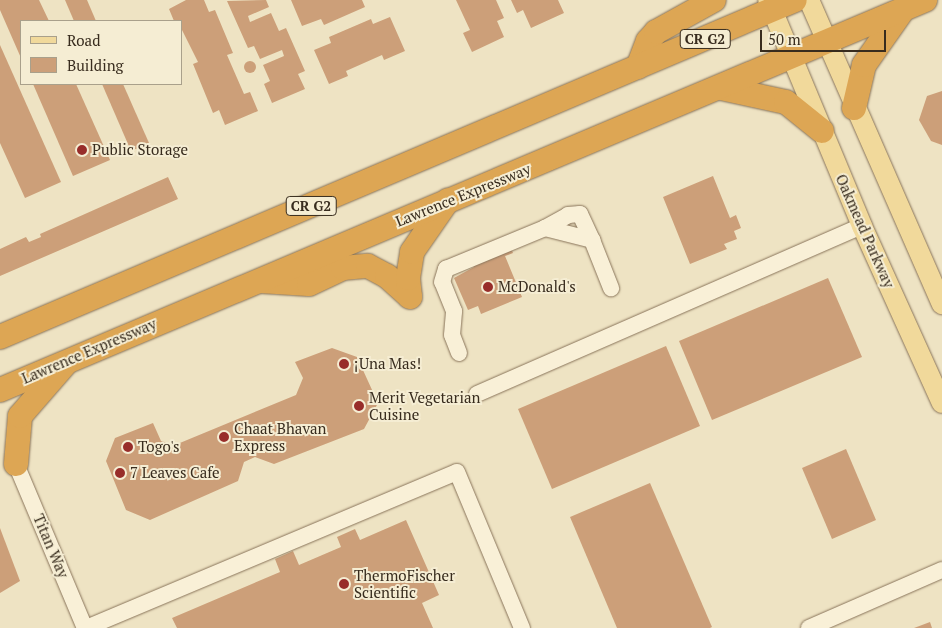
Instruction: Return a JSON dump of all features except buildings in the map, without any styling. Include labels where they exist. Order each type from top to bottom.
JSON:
[{"type":"highway","points":[[638,67],[648,40],[656,32],[714,0]]},
{"type":"highway","name":"CR G2","points":[[0,337],[638,67],[770,5],[795,0]]},
{"type":"highway","name":"Lawrence Expressway","points":[[0,390],[254,280],[721,88],[925,0]]},
{"type":"highway","points":[[854,108],[864,65],[904,9]]},
{"type":"highway","points":[[721,88],[786,102],[822,130]]},
{"type":"highway","points":[[254,280],[309,284],[349,267],[368,266],[387,276],[410,297],[408,278],[412,252],[448,200]]},
{"type":"highway","points":[[8,458],[20,416],[67,361]]},
{"type":"main road","points":[[809,0],[854,108],[942,304]]},
{"type":"main road","name":"Oakmead Parkway","points":[[770,5],[862,226],[942,403]]},
{"type":"street","points":[[459,353],[452,335],[454,310],[442,282],[446,269],[545,228],[568,215],[580,214],[611,288]]},
{"type":"street","points":[[476,394],[862,226]]},
{"type":"street","points":[[545,228],[592,240]]},
{"type":"street","name":"Titan Way","points":[[8,458],[86,628]]},
{"type":"street","points":[[86,628],[457,472],[522,628]]},
{"type":"street","points":[[809,628],[942,570]]},
{"type":"place","name":"Public Storage","points":[[82,150]]},
{"type":"place","name":"McDonald's","points":[[488,287]]},
{"type":"place","name":"¡Una Mas!","points":[[344,364]]},
{"type":"place","name":"Merit Vegetarian Cuisine","points":[[359,406]]},
{"type":"place","name":"Chaat Bhavan Express","points":[[224,437]]},
{"type":"place","name":"Togo's","points":[[128,447]]},
{"type":"place","name":"7 Leaves Cafe","points":[[120,473]]},
{"type":"place","name":"ThermoFischer Scientific","points":[[344,584]]}]
